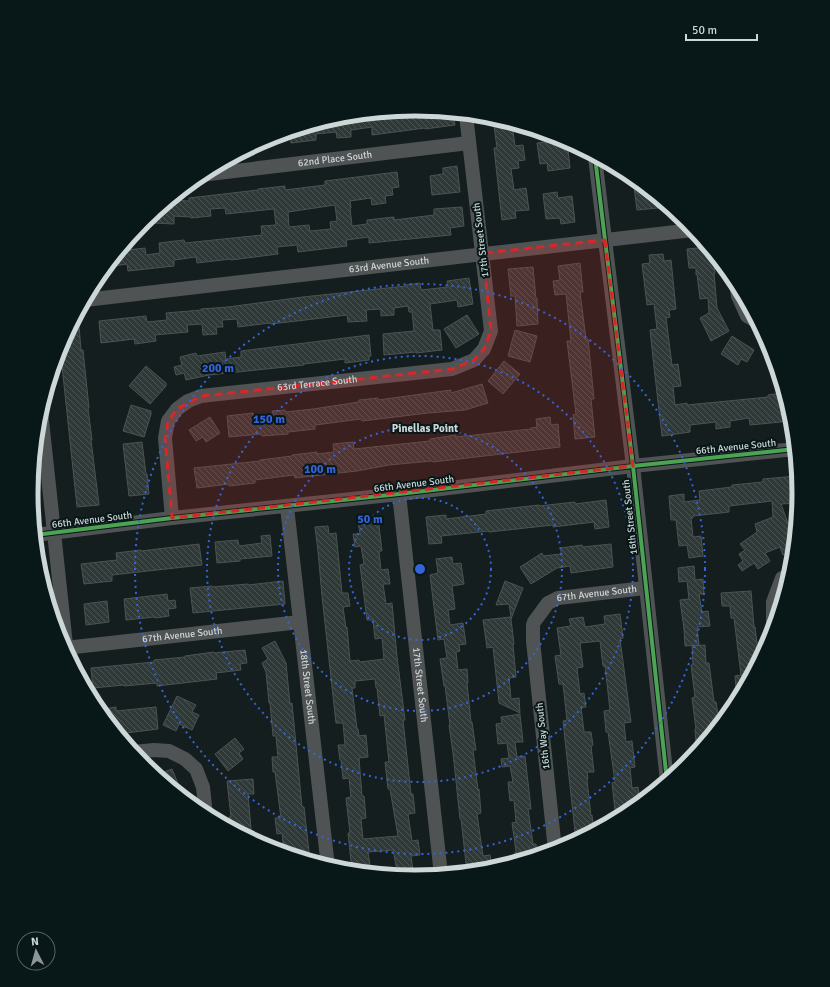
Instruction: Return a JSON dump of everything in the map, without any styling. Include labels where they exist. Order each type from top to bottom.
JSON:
[{"type":"street","name":"17th Street South","points":[[467,120],[491,331],[484,350],[474,360]]},
{"type":"street","name":"62nd Place South","points":[[217,173],[469,143]]},
{"type":"street","name":"16th Street South","points":[[597,163],[633,466],[666,775]]},
{"type":"street","name":"63rd Avenue South","points":[[93,299],[482,253],[685,231]]},
{"type":"street","name":"63rd Terrace South","points":[[172,518],[165,438],[168,422],[177,409],[188,401],[201,396],[452,370],[474,360]]},
{"type":"street","points":[[42,435],[64,630]]},
{"type":"street","name":"66th Avenue South","points":[[40,534],[172,518],[287,507],[633,466],[789,450]]},
{"type":"street","name":"17th Street South","points":[[399,494],[440,870]]},
{"type":"street","name":"18th Street South","points":[[287,507],[327,860]]},
{"type":"street","name":"67th Avenue South","points":[[534,622],[548,603],[558,598],[645,588]]},
{"type":"street","points":[[773,612],[773,602],[779,590]]},
{"type":"street","name":"67th Avenue South","points":[[72,649],[300,622]]},
{"type":"street","name":"16th Way South","points":[[534,622],[533,641],[554,844]]},
{"type":"street","points":[[140,751],[169,751],[185,759],[196,769],[203,787],[205,806]]},
{"type":"highlighted area","points":[[605,240],[633,466],[172,518],[165,438],[168,421],[177,409],[201,396],[452,369],[474,360],[484,349],[491,331],[483,253]]},
{"type":"building","points":[[390,117],[440,117],[454,119],[455,125],[372,135],[372,127],[351,130],[351,137],[337,138],[336,132],[316,134],[316,140],[291,143],[291,138],[317,129]]},
{"type":"building","points":[[494,125],[513,129],[515,146],[523,145],[525,160],[518,161],[519,168],[511,169],[514,190],[526,188],[529,210],[515,211],[516,218],[502,220],[494,148],[497,148]]},
{"type":"building","points":[[549,142],[568,149],[570,168],[548,171],[547,163],[540,164],[537,143]]},
{"type":"building","points":[[457,166],[460,192],[432,195],[430,176],[443,174],[443,168]]},
{"type":"building","points":[[397,172],[399,187],[392,188],[393,195],[385,196],[386,203],[372,205],[371,198],[350,201],[352,226],[367,224],[367,220],[394,217],[394,220],[434,215],[434,209],[462,207],[464,226],[450,228],[451,235],[369,243],[369,237],[346,240],[347,246],[298,252],[297,245],[277,247],[278,254],[197,263],[196,257],[174,260],[174,266],[128,271],[127,264],[115,266],[128,250],[145,248],[146,255],[160,253],[159,243],[184,240],[185,243],[262,235],[261,226],[276,225],[274,209],[226,214],[225,208],[210,209],[211,216],[191,218],[174,216],[174,224],[154,223],[177,200],[189,201],[189,198],[285,186],[285,190],[325,185],[325,181]],"holes":[[[335,205],[337,221],[330,222],[331,229],[310,231],[309,225],[289,227],[288,212]]]},
{"type":"building","points":[[634,187],[645,194],[661,208],[637,210]]},
{"type":"building","points":[[557,192],[558,198],[572,196],[575,222],[561,224],[560,218],[546,219],[543,194]]},
{"type":"building","points":[[700,248],[714,264],[717,308],[729,331],[711,341],[700,318],[709,313],[708,298],[700,299],[696,268],[689,268],[687,249]]},
{"type":"building","points":[[663,254],[664,261],[671,260],[676,309],[669,310],[670,317],[666,318],[672,365],[678,364],[681,386],[673,387],[675,405],[768,397],[768,395],[778,393],[785,422],[750,425],[749,418],[730,421],[730,427],[716,429],[716,422],[690,425],[690,432],[662,436],[650,330],[657,329],[654,304],[647,305],[642,264],[650,263],[649,255]]},
{"type":"building","points":[[580,263],[583,292],[580,292],[586,339],[588,339],[594,399],[591,399],[595,437],[575,439],[573,415],[576,414],[567,341],[571,341],[566,294],[555,295],[553,281],[560,280],[558,266]]},
{"type":"building","points":[[533,267],[536,299],[537,298],[538,324],[517,326],[515,296],[511,296],[508,269]]},
{"type":"building","points":[[469,278],[473,304],[458,307],[457,300],[430,304],[433,330],[440,330],[442,350],[384,355],[383,334],[414,331],[412,312],[409,312],[408,306],[394,308],[394,315],[381,316],[381,309],[366,310],[367,321],[348,322],[347,315],[238,327],[237,319],[222,320],[223,327],[216,327],[217,334],[203,335],[202,324],[187,325],[188,332],[155,335],[156,341],[135,344],[134,339],[101,343],[99,321],[146,316],[147,322],[167,320],[166,313],[406,286],[420,283],[421,290],[448,287],[447,281]]},
{"type":"building","points":[[467,315],[479,334],[456,348],[444,329]]},
{"type":"building","points":[[79,324],[81,350],[83,350],[91,440],[99,505],[77,507],[62,363]]},
{"type":"building","points":[[515,330],[537,336],[530,362],[508,356]]},
{"type":"building","points":[[369,335],[371,356],[369,356],[369,360],[345,363],[345,359],[209,375],[186,380],[184,373],[176,375],[174,367],[182,365],[180,357],[196,353],[197,356],[225,352],[226,359],[241,357],[241,351]]},
{"type":"building","points":[[732,336],[754,350],[747,362],[741,359],[738,365],[721,354]]},
{"type":"building","points":[[504,361],[520,374],[503,394],[488,381]]},
{"type":"building","points":[[146,366],[166,383],[166,386],[150,404],[129,386]]},
{"type":"building","points":[[482,384],[488,403],[465,410],[362,421],[361,419],[315,425],[315,429],[288,432],[288,434],[262,436],[261,434],[229,437],[227,416],[253,413],[254,421],[273,419],[272,411],[285,410],[286,412],[313,409],[359,402],[359,400],[378,398],[378,400],[451,390],[451,393]]},
{"type":"building","points":[[131,405],[151,411],[144,437],[123,431]]},
{"type":"building","points":[[210,417],[220,433],[206,442],[203,437],[196,441],[189,430]]},
{"type":"building","points":[[550,417],[551,425],[558,424],[560,447],[433,462],[389,465],[357,471],[295,478],[294,475],[255,480],[255,483],[229,486],[229,484],[197,488],[194,468],[260,461],[317,452],[317,454],[334,452],[333,444],[353,442],[354,449],[430,441],[430,439],[456,435],[456,437],[531,429],[537,427],[536,419]]},
{"type":"building","points":[[142,442],[149,494],[129,496],[123,444]]},
{"type":"building","points":[[791,477],[792,503],[781,504],[790,529],[787,553],[783,555],[780,547],[765,553],[770,561],[758,569],[754,563],[742,571],[738,565],[743,561],[739,554],[745,550],[740,544],[757,532],[755,524],[773,517],[772,501],[729,506],[729,512],[693,516],[693,518],[691,518],[693,537],[701,536],[703,556],[689,558],[687,545],[679,546],[676,520],[671,520],[669,496],[684,494],[684,502],[700,500],[699,491],[732,487],[732,485],[763,482],[763,479]]},
{"type":"building","points":[[606,500],[609,527],[595,529],[594,522],[553,527],[553,525],[489,531],[441,536],[442,543],[429,544],[426,517],[446,515],[446,519],[486,514],[486,511]]},
{"type":"building","points":[[378,518],[382,551],[379,551],[381,570],[388,569],[390,584],[383,584],[386,604],[392,603],[405,720],[403,720],[411,794],[413,794],[415,813],[408,814],[412,841],[418,840],[420,855],[411,856],[413,870],[397,870],[393,850],[368,852],[370,868],[353,865],[351,861],[348,833],[350,833],[346,798],[351,797],[349,778],[343,779],[340,760],[338,745],[345,745],[343,723],[336,723],[315,527],[328,526],[329,534],[336,533],[342,593],[348,593],[350,606],[343,607],[346,628],[347,627],[350,661],[359,660],[360,662],[384,659],[382,638],[375,639],[373,620],[367,620],[360,565],[364,564],[361,546],[355,547],[353,534],[360,534],[358,521]],"holes":[[[375,679],[380,716],[384,715],[389,762],[385,762],[388,789],[390,789],[398,836],[363,839],[361,819],[366,818],[364,796],[362,796],[359,758],[368,757],[366,735],[359,736],[357,729],[352,688],[355,688],[355,681]]]},
{"type":"building","points":[[270,535],[272,556],[217,563],[215,542],[238,540],[239,546],[262,543],[261,536]]},
{"type":"building","points":[[199,544],[202,565],[112,575],[112,581],[84,584],[81,564],[117,560],[116,553]]},
{"type":"building","points":[[611,544],[613,567],[571,573],[570,566],[557,568],[531,584],[520,567],[542,553],[543,556],[561,554],[561,548],[582,545],[582,547]]},
{"type":"building","points":[[452,557],[453,564],[461,563],[464,584],[452,586],[455,609],[448,610],[450,625],[463,623],[466,644],[459,645],[460,651],[456,652],[458,670],[467,669],[471,722],[476,750],[473,750],[481,813],[477,814],[483,856],[490,855],[491,863],[466,867],[450,725],[440,659],[447,658],[444,639],[438,640],[430,575],[438,573],[436,559]]},
{"type":"building","points":[[694,566],[695,580],[703,579],[704,594],[699,594],[702,612],[708,611],[710,626],[697,627],[699,645],[685,646],[680,600],[689,599],[687,581],[679,582],[678,568]]},
{"type":"building","points":[[283,581],[285,604],[193,613],[190,588],[248,585]]},
{"type":"building","points":[[505,581],[523,588],[511,619],[516,677],[509,678],[511,699],[519,698],[520,713],[499,703],[493,647],[487,648],[483,620],[511,617],[509,604],[496,605]]},
{"type":"building","points":[[751,591],[758,650],[736,690],[735,676],[741,675],[734,618],[731,618],[730,606],[722,606],[721,593]]},
{"type":"building","points":[[167,594],[168,601],[175,600],[176,608],[168,609],[169,616],[126,620],[124,599]]},
{"type":"building","points":[[107,601],[109,622],[86,625],[84,604]]},
{"type":"building","points":[[620,614],[623,638],[620,639],[631,722],[624,723],[626,742],[632,741],[635,767],[630,768],[632,788],[638,787],[639,797],[615,812],[612,783],[615,782],[608,732],[606,732],[604,711],[610,710],[605,666],[603,666],[600,641],[580,643],[583,667],[577,668],[580,694],[584,693],[586,707],[581,707],[584,732],[591,732],[593,745],[591,746],[594,772],[587,772],[587,780],[593,823],[599,822],[581,832],[581,831],[575,832],[563,721],[567,720],[563,684],[559,684],[555,656],[561,655],[557,628],[571,626],[569,619],[583,617],[585,627],[605,624],[604,616]]},
{"type":"building","points":[[275,641],[286,663],[290,704],[292,703],[302,807],[304,807],[309,855],[283,846],[282,833],[277,834],[275,818],[281,818],[275,772],[273,772],[272,757],[278,757],[276,736],[273,736],[266,672],[262,663],[268,659],[262,648]]},
{"type":"building","points":[[705,645],[706,663],[709,663],[714,702],[716,702],[718,717],[696,743],[696,729],[692,698],[695,697],[691,665],[693,665],[692,646]]},
{"type":"building","points":[[245,650],[247,663],[240,664],[241,670],[216,673],[217,679],[157,686],[157,683],[93,688],[91,668],[154,662],[154,660],[214,652]]},
{"type":"building","points":[[177,696],[196,705],[192,712],[199,715],[192,730],[179,724],[176,731],[163,725]]},
{"type":"building","points":[[116,707],[116,711],[156,707],[158,729],[125,733],[106,709]]},
{"type":"building","points":[[520,714],[523,742],[515,742],[517,757],[525,756],[531,809],[528,809],[533,844],[536,844],[536,850],[512,858],[516,851],[512,823],[516,822],[514,800],[510,801],[508,782],[513,782],[510,766],[502,767],[501,759],[509,758],[507,743],[498,744],[496,724],[502,723],[501,717]]},
{"type":"building","points":[[235,738],[244,749],[239,753],[243,759],[228,771],[215,754]]},
{"type":"building","points":[[172,769],[180,789],[166,777],[162,773]]},
{"type":"building","points":[[253,779],[254,794],[248,794],[251,833],[229,822],[229,817],[231,817],[227,781]]},
{"type":"cycle path","points":[[596,162],[633,466],[666,775]]},
{"type":"cycle path","points":[[40,534],[172,518],[789,450]]},
{"type":"district","name":"Pinellas Point","points":[[425,428]]}]
